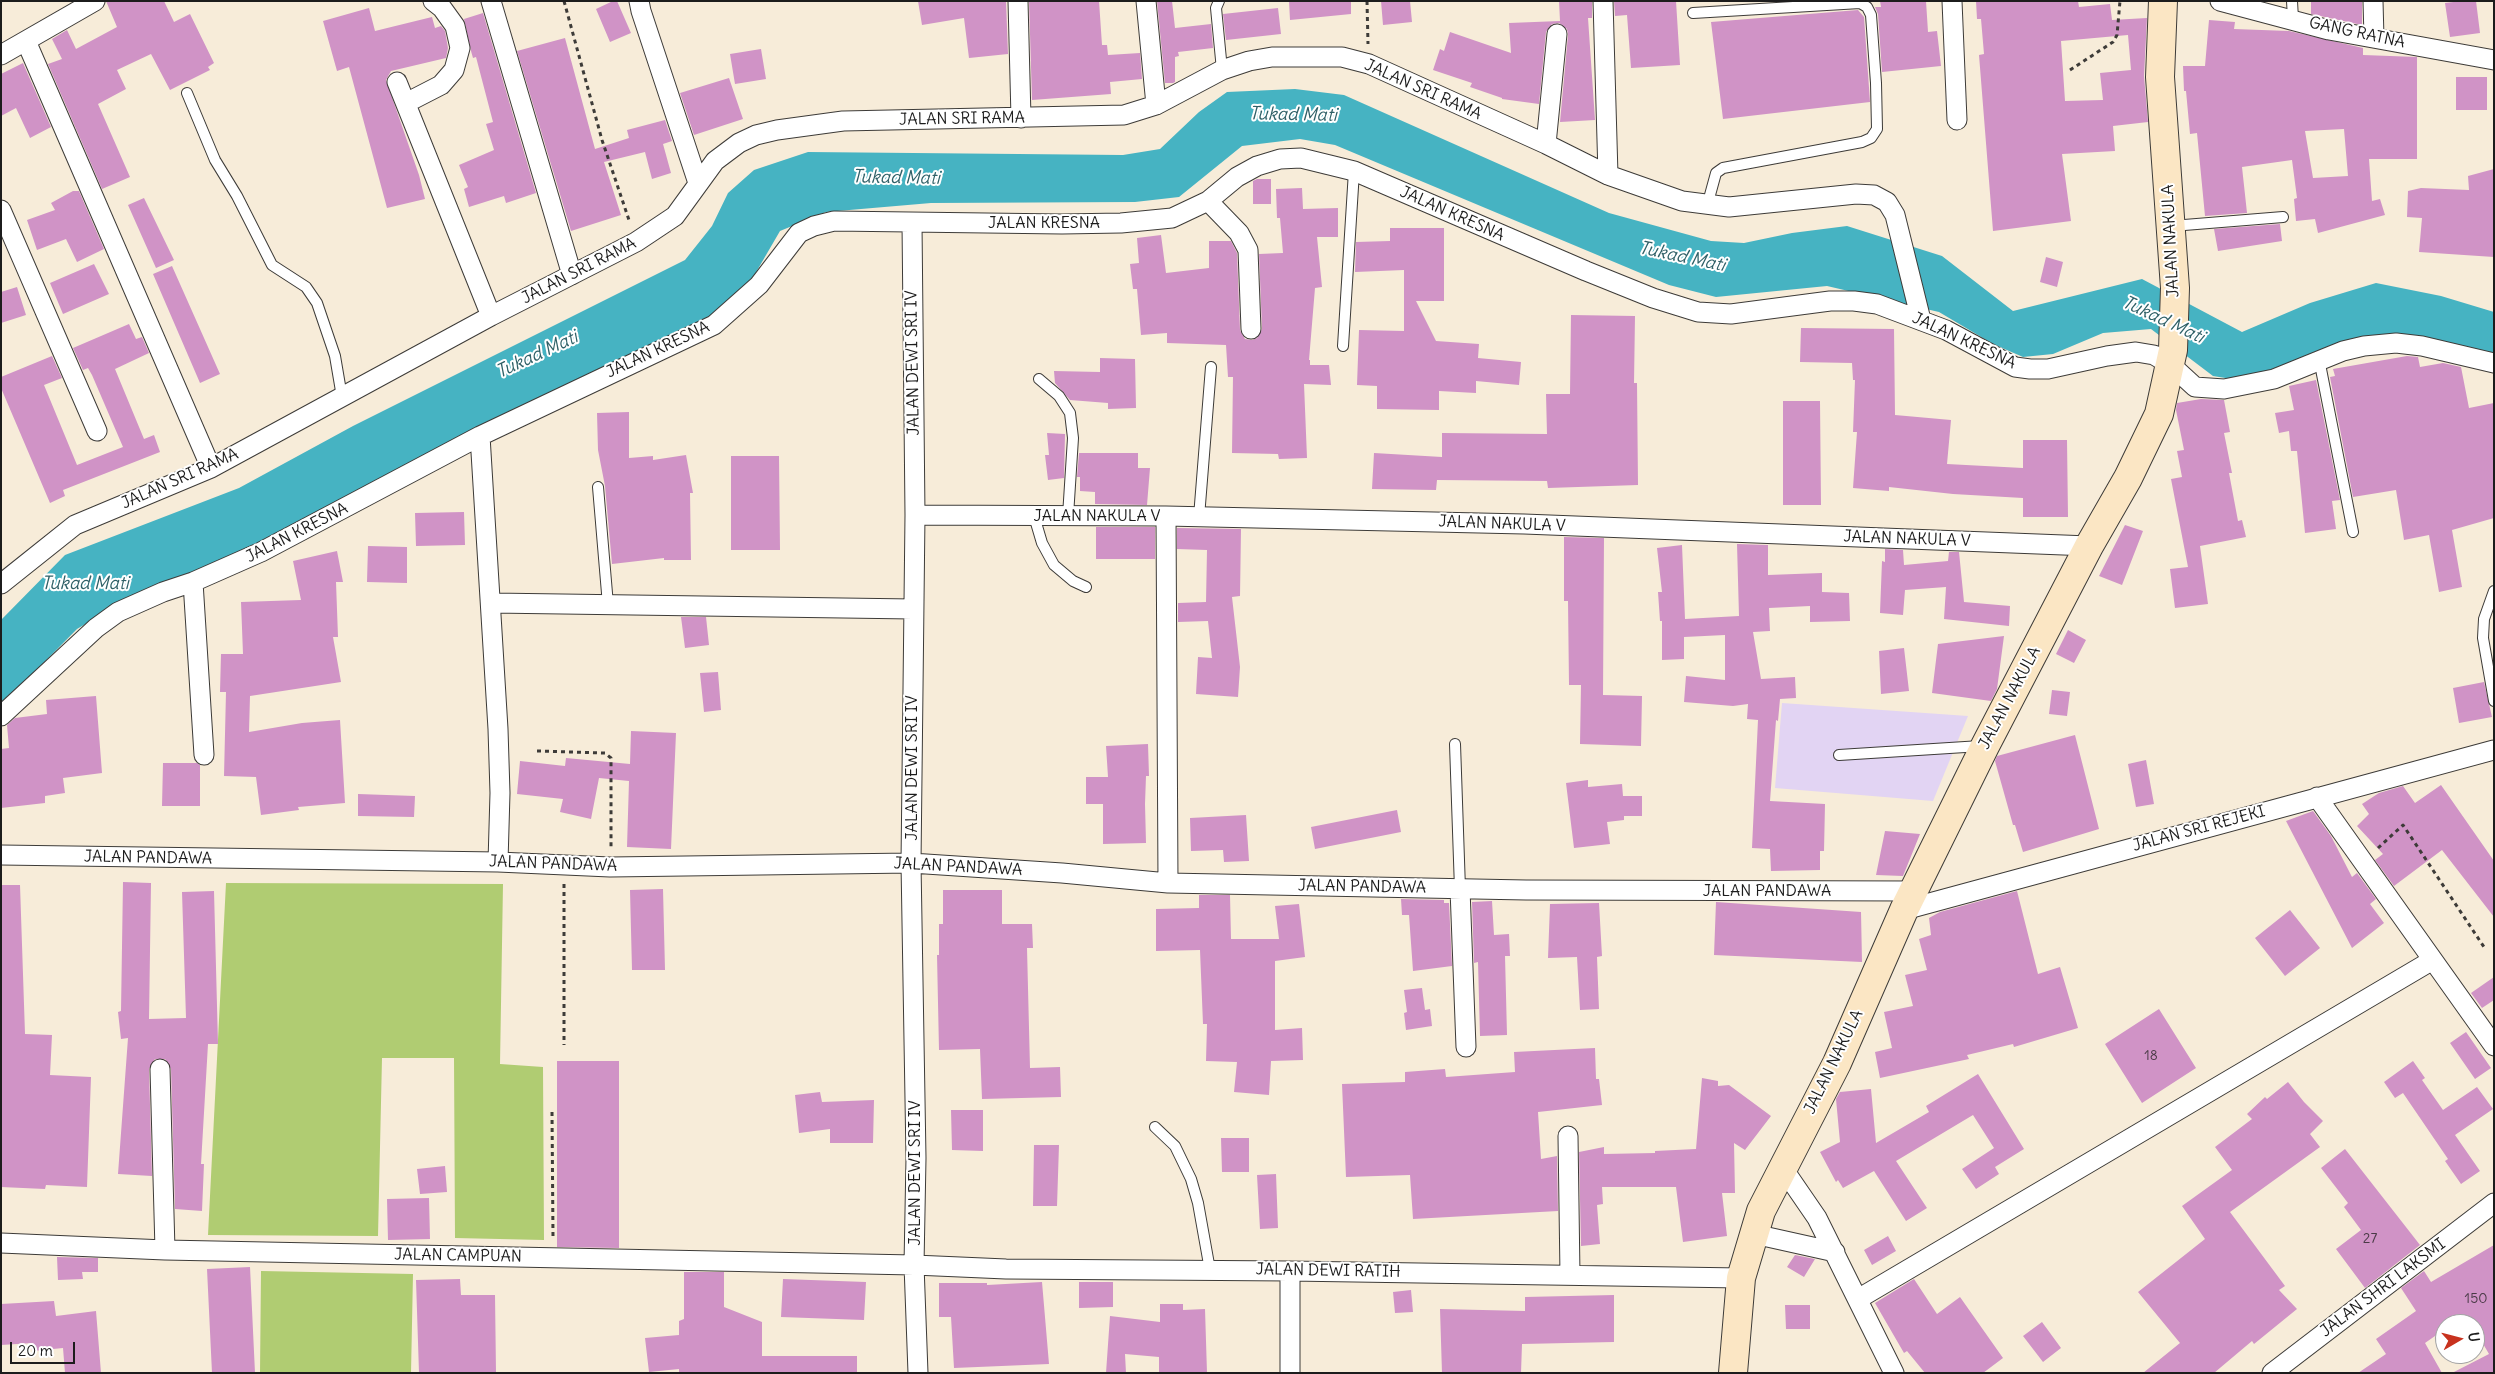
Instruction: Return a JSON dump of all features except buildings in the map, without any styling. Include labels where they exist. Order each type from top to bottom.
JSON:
[{"type":"main road","name":"JALAN NAKULA","points":[[1733,1373],[1741,1278],[1761,1211],[1837,1063],[1909,900],[1985,746],[2089,546],[2128,478],[2159,414],[2172,357],[2175,288],[2160,77],[2163,1]]},
{"type":"street","points":[[1,55],[96,1]]},
{"type":"street","points":[[406,103],[441,85],[454,70],[460,48],[455,26],[442,8],[433,1]]},
{"type":"street","points":[[491,1],[572,276]]},
{"type":"street","points":[[639,1],[698,183]]},
{"type":"street","points":[[1018,1],[1021,118]]},
{"type":"street","points":[[1146,1],[1156,106]]},
{"type":"street","points":[[1603,1],[1608,175]]},
{"type":"street","points":[[1952,1],[1957,120]]},
{"type":"street","name":"GANG RATNA","points":[[2220,1],[2292,10],[2329,30],[2494,60]]},
{"type":"street","points":[[2373,1],[2374,38]]},
{"type":"street","points":[[1546,144],[1558,34]]},
{"type":"street","points":[[26,41],[211,468]]},
{"type":"street","name":"JALAN SRI RAMA","points":[[1,584],[75,525],[211,468],[491,316],[636,242],[675,216],[714,161],[739,143],[777,130],[843,121],[1124,115],[1156,106],[1222,70],[1257,60],[1305,56],[1342,58],[1368,64],[1546,144],[1608,175],[1658,194],[1707,206],[1729,207],[1856,194],[1874,195],[1887,202],[1895,215],[1920,315]]},
{"type":"street","points":[[397,82],[491,316]]},
{"type":"street","name":"JALAN KRESNA","points":[[1,716],[96,628],[118,612],[262,552],[480,436],[714,325],[759,285],[798,233],[814,226],[834,221],[1121,223],[1172,218],[1208,201],[1237,177],[1257,166],[1280,159],[1302,158],[1354,171],[1586,271],[1654,298],[1698,312],[1731,314],[1806,303],[1854,301],[1877,304],[1920,315],[2014,366],[2030,370],[2048,369],[2107,356],[2136,352],[2172,357],[2196,387],[2224,389],[2274,378],[2343,351],[2396,343],[2450,351],[2494,363]]},
{"type":"street","points":[[1208,201],[1240,233],[1248,250],[1251,330]]},
{"type":"street","points":[[1,210],[97,431]]},
{"type":"street","name":"JALAN DEWI SRI IV","points":[[912,222],[915,514],[911,863],[916,1158],[914,1265],[918,1373]]},
{"type":"street","points":[[480,436],[492,604],[500,793],[498,862]]},
{"type":"street","name":"JALAN NAKULA V","points":[[915,514],[1166,516],[1524,524],[2089,546]]},
{"type":"street","points":[[1166,516],[1168,883]]},
{"type":"street","points":[[193,582],[204,755]]},
{"type":"street","points":[[492,604],[913,609]]},
{"type":"street","name":"JALAN SRI REJEKI","points":[[1909,900],[2317,797],[2494,750]]},
{"type":"street","points":[[2317,797],[2431,961],[2494,1046]]},
{"type":"street","name":"JALAN PANDAWA","points":[[1,855],[498,862],[564,866],[911,863],[1062,873],[1168,883],[1909,900]]},
{"type":"street","points":[[1460,889],[1466,1047]]},
{"type":"street","points":[[1858,1299],[2431,961]]},
{"type":"street","points":[[160,1069],[165,1250]]},
{"type":"street","points":[[1568,1136],[1570,1275]]},
{"type":"street","points":[[1782,1167],[1806,1200],[1894,1373]]},
{"type":"street","name":"JALAN SHRI LAKSMI","points":[[2272,1373],[2494,1203]]},
{"type":"street","points":[[1754,1234],[1834,1252]]},
{"type":"street","name":"JALAN CAMPUAN","points":[[1,1243],[165,1250],[914,1265]]},
{"type":"street","name":"JALAN DEWI RATIH","points":[[914,1265],[1006,1269],[1741,1278]]},
{"type":"street","points":[[1290,1271],[1290,1373]]},
{"type":"lane","points":[[1219,1],[1216,8],[1222,70]]},
{"type":"lane","points":[[1693,13],[1860,3],[1867,7],[1871,15],[1876,83],[1877,129],[1871,138],[1862,142],[1723,168],[1716,172],[1707,206]]},
{"type":"lane","points":[[188,93],[215,160],[237,196],[272,265],[306,287],[317,303],[335,356],[342,397]]},
{"type":"lane","points":[[1342,346],[1354,171]]},
{"type":"lane","points":[[2172,226],[2283,216]]},
{"type":"lane","points":[[2319,360],[2353,532]]},
{"type":"lane","points":[[1200,517],[1211,367]]},
{"type":"lane","points":[[1039,379],[1059,396],[1070,412],[1072,438],[1068,516]]},
{"type":"lane","points":[[598,487],[608,605]]},
{"type":"lane","points":[[1034,516],[1042,543],[1054,565],[1073,581],[1086,587]]},
{"type":"lane","points":[[2494,591],[2484,619],[2483,638],[2494,701]]},
{"type":"lane","points":[[1455,744],[1460,889]]},
{"type":"lane","points":[[1839,755],[1985,746]]},
{"type":"lane","points":[[1155,1126],[1175,1146],[1191,1179],[1198,1203],[1210,1270]]},
{"type":"path","points":[[564,1],[602,140],[636,242]]},
{"type":"path","points":[[1367,1],[1368,64]]},
{"type":"path","points":[[2070,70],[2113,42],[2117,35],[2120,1]]},
{"type":"path","points":[[537,751],[605,753],[611,758],[610,866]]},
{"type":"path","points":[[2363,862],[2403,825],[2486,950]]},
{"type":"path","points":[[564,866],[564,1045]]},
{"type":"path","points":[[552,1112],[553,1258]]},
{"type":"shaded area","points":[[1782,703],[1968,716],[1933,801],[1775,788]]},
{"type":"green space","points":[[226,883],[503,884],[500,1064],[543,1067],[544,1240],[455,1238],[454,1058],[382,1058],[378,1236],[208,1235]]},
{"type":"green space","points":[[261,1271],[413,1274],[411,1373],[260,1373]]},
{"type":"water","name":"Tukad Mati","points":[[1295,89],[1344,95],[1609,213],[1711,241],[1744,243],[1792,233],[1847,226],[1942,256],[2013,311],[2142,279],[2242,332],[2310,303],[2376,283],[2441,296],[2494,312],[2494,354],[2398,333],[2346,341],[2244,381],[2213,376],[2151,329],[2103,333],[2053,354],[2023,357],[1993,344],[1939,312],[1827,286],[1716,297],[1669,285],[1335,145],[1300,139],[1242,146],[1179,197],[1135,202],[931,203],[826,212],[780,231],[755,274],[729,306],[281,537],[131,597],[77,629],[1,706],[1,620],[65,555],[239,488],[353,426],[685,260],[712,226],[728,193],[754,170],[808,152],[1123,155],[1160,149],[1199,112],[1227,92]]}]
